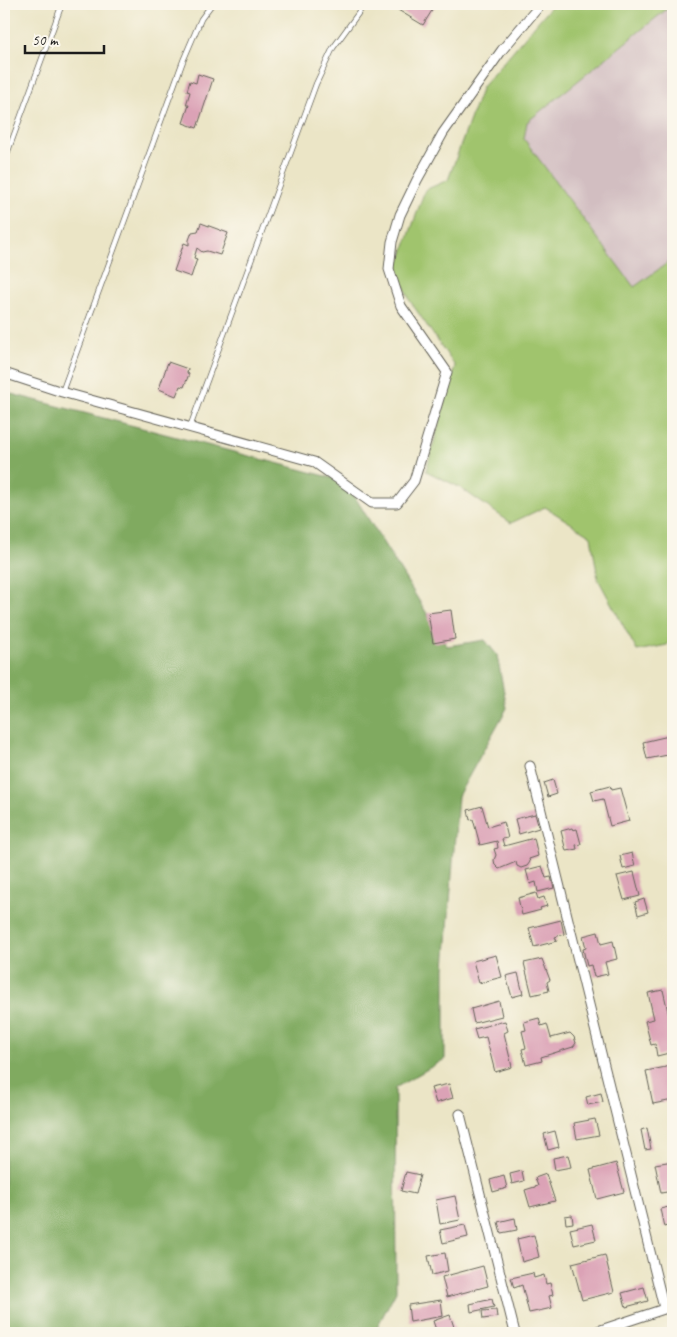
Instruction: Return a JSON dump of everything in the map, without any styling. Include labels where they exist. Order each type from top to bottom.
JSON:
[{"type":"street","points":[[4,373],[62,392],[314,462],[372,503],[397,503],[414,481],[446,372],[401,306],[389,269],[392,242],[400,215],[443,133],[502,50],[541,4]]},
{"type":"street","points":[[530,766],[669,1307],[592,1333]]},
{"type":"street","points":[[460,1114],[515,1333]]},
{"type":"lane","points":[[4,162],[62,4]]},
{"type":"lane","points":[[62,392],[183,61],[201,18],[212,4]]},
{"type":"lane","points":[[190,427],[316,84],[333,48],[365,4]]},
{"type":"shaded area","points":[[673,4],[673,259],[634,287],[524,139],[527,122]]},
{"type":"green space","points":[[553,4],[672,5],[527,122],[524,139],[634,287],[673,259],[673,639],[667,645],[637,651],[598,579],[591,536],[545,507],[511,523],[459,487],[426,471],[455,366],[410,301],[397,269],[425,190],[448,180],[482,87]]},
{"type":"green space","points":[[4,392],[345,481],[447,646],[485,640],[497,655],[507,708],[458,796],[445,968],[445,1059],[395,1088],[396,1291],[374,1333],[4,1333]]},
{"type":"building","points":[[402,4],[436,4],[423,25],[398,10]]},
{"type":"building","points":[[198,74],[213,79],[197,128],[183,123],[189,105],[186,105],[190,92],[187,91],[190,81],[196,83]]},
{"type":"building","points":[[201,223],[228,233],[220,255],[207,251],[202,252],[197,248],[194,258],[197,259],[191,277],[174,271],[184,243],[189,245],[192,232],[198,231]]},
{"type":"building","points":[[168,362],[188,369],[187,373],[189,374],[184,387],[180,386],[176,396],[159,389]]},
{"type":"building","points":[[451,610],[455,639],[433,643],[428,613]]},
{"type":"building","points":[[673,735],[673,754],[647,759],[643,742]]},
{"type":"building","points":[[553,780],[557,794],[548,797],[544,783]]},
{"type":"building","points":[[610,786],[611,790],[620,788],[629,821],[610,826],[603,799],[594,801],[591,791]]},
{"type":"building","points":[[482,806],[488,827],[504,822],[508,838],[502,839],[504,846],[534,838],[538,856],[529,859],[530,862],[527,866],[521,868],[517,866],[516,862],[499,869],[495,865],[494,860],[496,855],[494,849],[498,848],[497,841],[480,845],[473,819],[470,820],[468,810]]},
{"type":"building","points":[[535,814],[539,828],[519,834],[515,819]]},
{"type":"building","points":[[572,828],[573,830],[577,829],[581,844],[576,845],[577,849],[566,851],[561,831]]},
{"type":"building","points":[[632,853],[635,866],[623,869],[620,856]]},
{"type":"building","points":[[542,866],[546,878],[551,877],[554,888],[538,892],[536,882],[530,884],[526,870]]},
{"type":"building","points":[[634,872],[640,896],[624,900],[617,876]]},
{"type":"building","points":[[536,893],[538,899],[544,897],[547,906],[540,908],[541,910],[522,915],[518,898]]},
{"type":"building","points":[[644,899],[648,912],[638,915],[635,902]]},
{"type":"building","points":[[561,920],[564,934],[555,937],[557,941],[534,947],[529,928]]},
{"type":"building","points":[[598,932],[601,944],[613,941],[617,959],[605,962],[608,974],[594,977],[591,965],[587,966],[583,949],[586,948],[583,936]]},
{"type":"building","points":[[496,955],[502,977],[479,983],[473,961]]},
{"type":"building","points":[[542,959],[550,980],[547,982],[549,991],[532,995],[524,963]]},
{"type":"building","points":[[518,973],[523,994],[512,997],[506,976]]},
{"type":"building","points":[[663,990],[669,1016],[671,1016],[673,1024],[673,1052],[657,1056],[655,1044],[651,1045],[645,1021],[654,1019],[648,993]]},
{"type":"building","points":[[499,1001],[502,1016],[474,1023],[471,1009]]},
{"type":"building","points":[[539,1018],[541,1026],[547,1024],[551,1038],[570,1033],[576,1043],[573,1047],[541,1057],[542,1061],[526,1065],[522,1049],[526,1048],[522,1031],[526,1030],[524,1022]]},
{"type":"building","points":[[505,1021],[508,1031],[504,1033],[512,1067],[495,1072],[486,1037],[477,1039],[474,1029]]},
{"type":"building","points":[[671,1066],[673,1100],[653,1104],[646,1071]]},
{"type":"building","points":[[449,1084],[453,1098],[436,1103],[431,1088]]},
{"type":"building","points":[[601,1093],[603,1102],[588,1105],[586,1097]]},
{"type":"building","points":[[595,1119],[599,1135],[577,1139],[574,1123]]},
{"type":"building","points":[[647,1128],[651,1149],[645,1150],[641,1130]]},
{"type":"building","points":[[555,1131],[559,1147],[548,1150],[544,1134]]},
{"type":"building","points":[[568,1155],[571,1167],[555,1170],[553,1158]]},
{"type":"building","points":[[673,1161],[673,1191],[661,1193],[655,1164]]},
{"type":"building","points":[[616,1163],[624,1192],[597,1199],[590,1170]]},
{"type":"building","points":[[522,1171],[524,1181],[512,1184],[510,1174]]},
{"type":"building","points":[[406,1172],[420,1175],[415,1194],[401,1191]]},
{"type":"building","points":[[546,1174],[555,1201],[530,1207],[525,1190],[538,1186],[535,1178]]},
{"type":"building","points":[[504,1176],[507,1188],[493,1192],[490,1180]]},
{"type":"building","points":[[455,1196],[460,1220],[440,1224],[436,1200]]},
{"type":"building","points":[[673,1206],[673,1224],[664,1227],[660,1209]]},
{"type":"building","points":[[572,1215],[573,1223],[566,1224],[565,1216]]},
{"type":"building","points":[[515,1218],[517,1230],[501,1233],[498,1222]]},
{"type":"building","points":[[592,1224],[596,1240],[574,1245],[570,1229]]},
{"type":"building","points":[[465,1225],[468,1237],[443,1243],[440,1230]]},
{"type":"building","points":[[534,1235],[539,1257],[522,1262],[517,1239]]},
{"type":"building","points":[[445,1253],[448,1271],[432,1275],[428,1256]]},
{"type":"building","points":[[605,1255],[614,1292],[582,1300],[572,1263]]},
{"type":"building","points":[[483,1266],[488,1286],[447,1297],[442,1277]]},
{"type":"building","points":[[533,1273],[534,1278],[544,1275],[546,1284],[550,1283],[553,1295],[549,1296],[552,1308],[529,1313],[522,1285],[514,1288],[511,1278]]},
{"type":"building","points":[[644,1287],[648,1301],[626,1307],[622,1293]]},
{"type":"building","points":[[492,1299],[494,1307],[471,1312],[470,1304]]},
{"type":"building","points":[[441,1300],[443,1316],[410,1322],[408,1305]]},
{"type":"building","points":[[496,1310],[497,1317],[483,1319],[482,1311]]},
{"type":"building","points":[[450,1315],[456,1333],[437,1333],[433,1321]]}]
